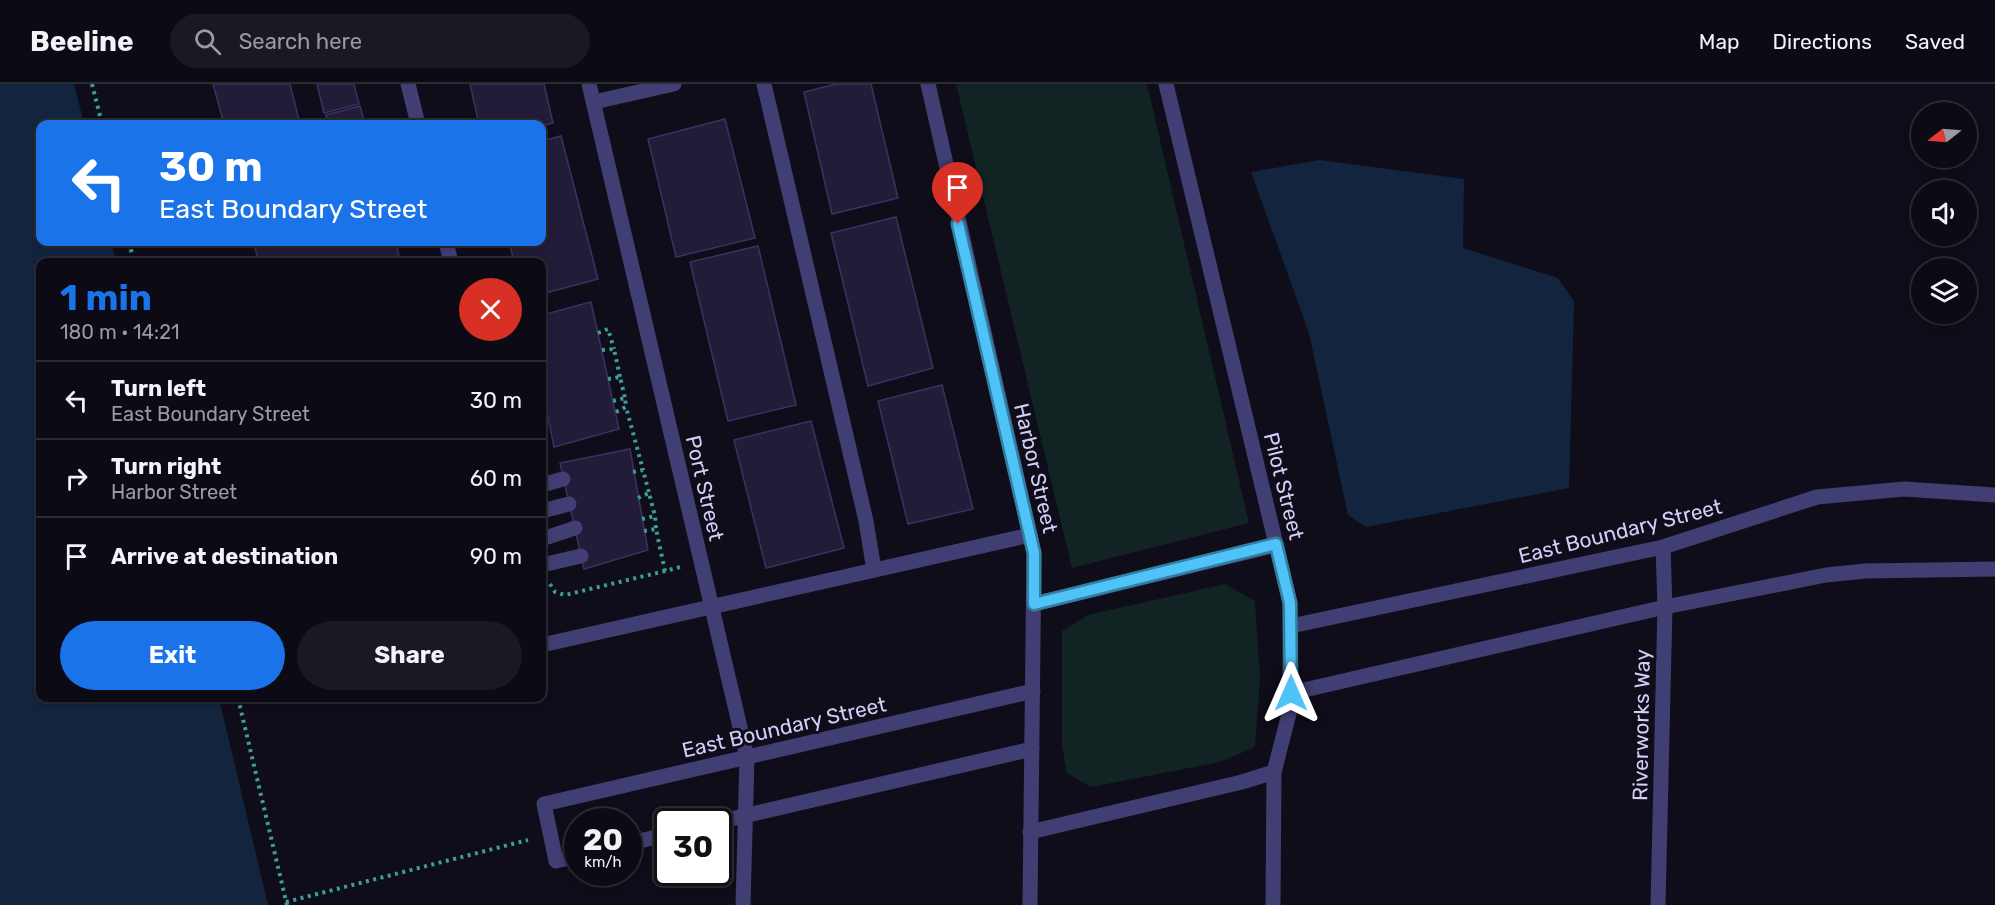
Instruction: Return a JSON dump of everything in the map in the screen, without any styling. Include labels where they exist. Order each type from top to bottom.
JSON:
[{"type":"street","points":[[408,84],[417,120]]},
{"type":"street","name":"Port Street","points":[[590,84],[747,757],[743,905]]},
{"type":"street","points":[[594,102],[674,84]]},
{"type":"street","points":[[764,84],[864,510],[874,570]]},
{"type":"street","name":"Harbor Street","points":[[928,84],[1034,553],[1030,905]]},
{"type":"street","name":"Pilot Street","points":[[1166,84],[1290,603],[1290,710],[1274,772],[1273,905]]},
{"type":"street","points":[[546,484],[563,479]]},
{"type":"street","name":"East Boundary Street","points":[[1290,626],[1663,547],[1817,497],[1904,489],[1995,495]]},
{"type":"street","points":[[546,510],[569,504]]},
{"type":"street","points":[[546,538],[575,528]]},
{"type":"street","points":[[546,644],[1030,535]]},
{"type":"street","points":[[1034,604],[1276,544]]},
{"type":"street","name":"Riverworks Way","points":[[1658,905],[1665,607],[1663,547]]},
{"type":"street","points":[[546,564],[581,556]]},
{"type":"street","points":[[1291,693],[1665,607],[1826,575],[1865,570],[1995,569]]},
{"type":"street","name":"East Boundary Street","points":[[564,859],[556,861],[544,804],[1033,691]]},
{"type":"street","points":[[732,819],[1032,749]]},
{"type":"street","points":[[1030,832],[1242,782],[1274,772]]},
{"type":"path","points":[[92,84],[101,120]]},
{"type":"path","points":[[598,333],[608,329],[614,349],[626,407],[655,516],[665,571]]},
{"type":"path","points":[[602,350],[614,349]]},
{"type":"path","points":[[608,379],[620,377]]},
{"type":"path","points":[[613,401],[625,399]]},
{"type":"path","points":[[616,412],[626,407]]},
{"type":"path","points":[[633,472],[643,470]]},
{"type":"path","points":[[638,498],[649,493]]},
{"type":"path","points":[[642,519],[655,516]]},
{"type":"path","points":[[644,531],[656,528]]},
{"type":"path","points":[[546,572],[555,592],[565,595],[701,562]]},
{"type":"path","points":[[239,702],[287,903],[538,838]]},
{"type":"shaded area","points":[[956,84],[1147,84],[1249,523],[1072,568]]},
{"type":"shaded area","points":[[1225,584],[1255,601],[1260,679],[1255,747],[1220,762],[1091,787],[1067,773],[1062,746],[1062,631],[1088,615]]},
{"type":"water","points":[[0,84],[74,84],[83,120],[36,120],[36,246],[112,246],[115,258],[36,258],[36,702],[220,702],[268,905],[0,905]]},
{"type":"water","points":[[1320,160],[1464,179],[1463,248],[1558,278],[1574,301],[1569,488],[1366,527],[1348,515],[1309,333],[1251,172]]},
{"type":"building","points":[[213,84],[290,84],[299,120],[223,120]]},
{"type":"building","points":[[317,84],[354,84],[359,104],[324,113]]},
{"type":"building","points":[[470,84],[544,84],[553,123],[546,125],[546,120],[478,120]]},
{"type":"building","points":[[836,84],[871,84],[898,198],[832,214],[804,92]]},
{"type":"building","points":[[360,106],[364,120],[327,120],[326,115]]},
{"type":"building","points":[[725,119],[755,238],[676,257],[648,139]]},
{"type":"building","points":[[561,136],[598,279],[546,293],[546,258],[513,258],[510,246],[546,246],[546,140]]},
{"type":"building","points":[[896,217],[933,368],[868,386],[831,233]]},
{"type":"building","points":[[254,246],[397,246],[399,258],[258,258]]},
{"type":"building","points":[[758,246],[796,405],[728,421],[690,262]]},
{"type":"building","points":[[591,302],[619,429],[554,447],[546,407],[546,314]]},
{"type":"building","points":[[942,385],[973,509],[908,524],[878,401]]},
{"type":"building","points":[[811,421],[844,548],[766,568],[734,440]]},
{"type":"building","points":[[630,449],[648,550],[584,569],[560,463]]},
{"type":"route","points":[[958,224],[1034,553],[1034,604],[1276,544],[1290,603],[1291,693]]}]
